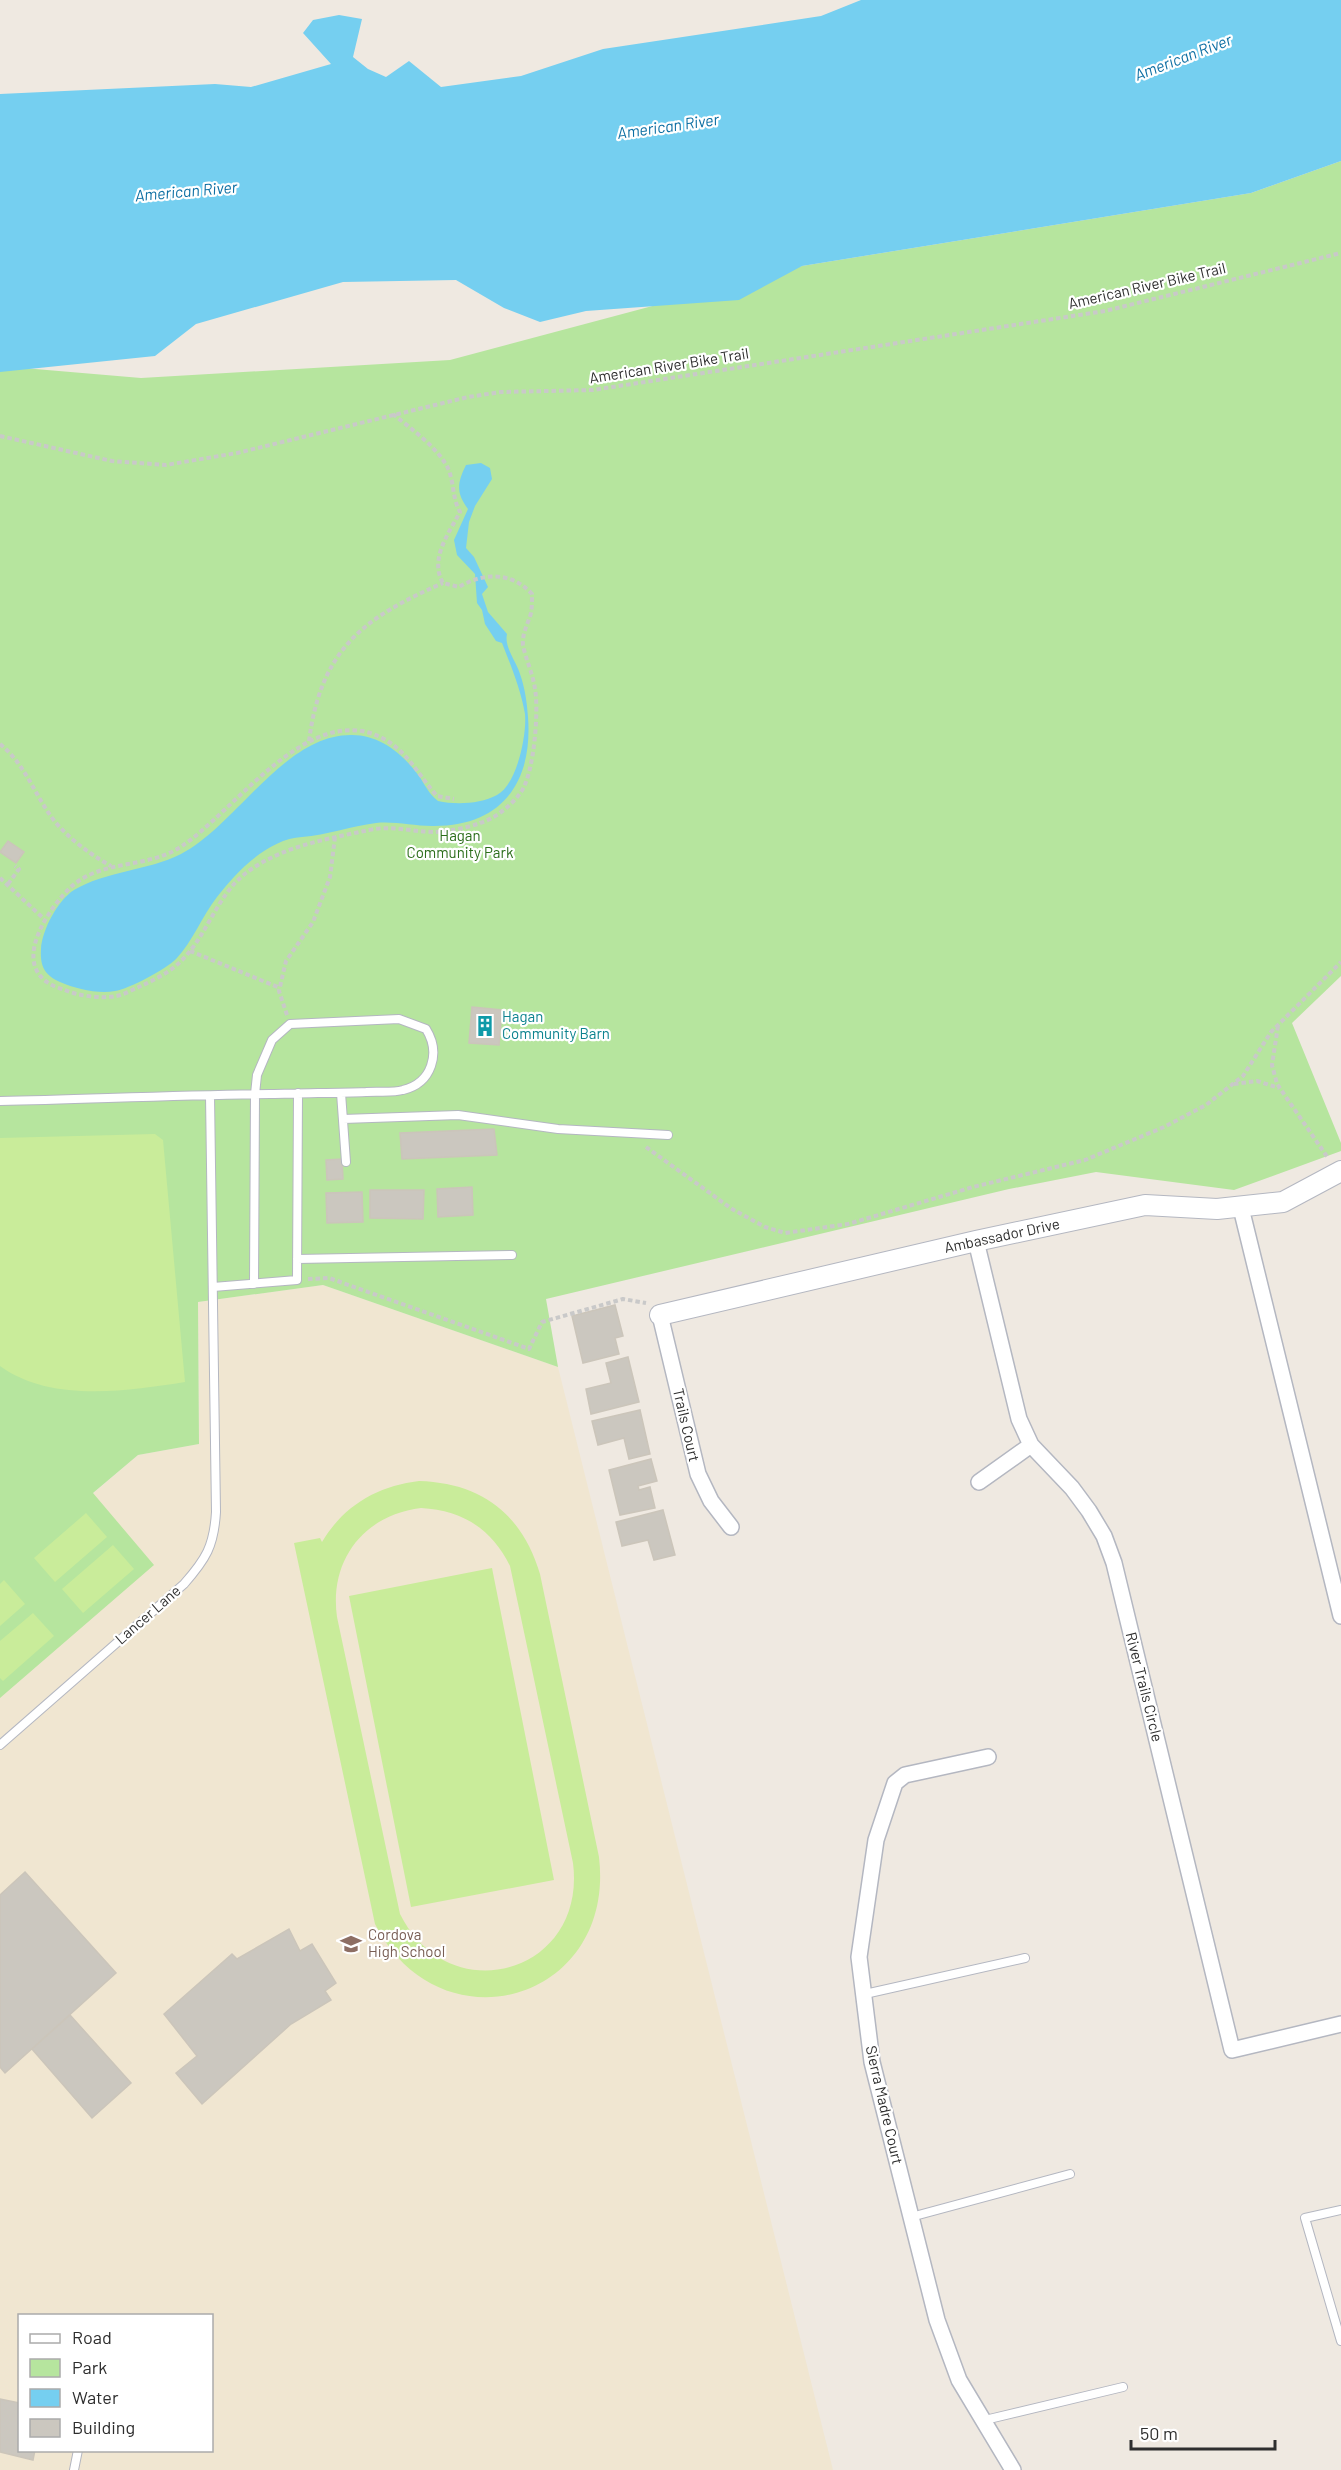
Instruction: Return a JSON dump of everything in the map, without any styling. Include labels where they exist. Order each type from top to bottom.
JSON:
[{"type":"street","name":"Ambassador Drive","points":[[660,1315],[976,1240],[1145,1205],[1241,1208],[1283,1202],[1339,1172]]},
{"type":"street","points":[[1241,1208],[1341,1616]]},
{"type":"street","name":"River Trails Circle","points":[[976,1240],[1019,1419],[1030,1444],[1089,1510],[1104,1536],[1114,1563],[1232,2050],[1341,2024]]},
{"type":"street","name":"Trails Court","points":[[660,1315],[698,1474],[711,1501],[731,1527]]},
{"type":"street","points":[[979,1482],[1030,1444]]},
{"type":"street","name":"Sierra Madre Court","points":[[988,1757],[905,1775],[895,1784],[876,1840],[859,1957],[872,2062],[937,2320],[959,2380],[1013,2470]]},
{"type":"lane","points":[[0,1101],[255,1094],[341,1093],[403,1090],[417,1083],[427,1073],[435,1050],[426,1029],[399,1019],[290,1024],[273,1040],[257,1075],[255,1094],[254,1284]]},
{"type":"lane","points":[[341,1093],[346,1162]]},
{"type":"lane","points":[[213,1287],[297,1280],[298,1094]]},
{"type":"lane","name":"Lancer Lane","points":[[0,1745],[183,1584],[208,1554],[215,1533],[210,1096]]},
{"type":"lane","points":[[343,1119],[458,1115],[558,1129],[668,1135]]},
{"type":"lane","points":[[297,1259],[512,1255]]},
{"type":"lane","points":[[865,1994],[1025,1958]]},
{"type":"lane","points":[[911,2217],[1070,2174]]},
{"type":"lane","points":[[1341,2210],[1305,2218],[1341,2341]]},
{"type":"lane","points":[[985,2420],[1123,2386]]},
{"type":"lane","points":[[74,2470],[78,2452]]},
{"type":"path","name":"American River Bike Trail","points":[[0,436],[112,461],[166,465],[237,453],[393,414],[501,392],[592,390],[1105,310],[1341,253]]},
{"type":"path","points":[[393,414],[445,463],[452,483],[453,499],[460,512],[444,539],[437,573],[443,583]]},
{"type":"path","points":[[309,742],[311,723],[330,666],[356,633],[389,609],[443,583],[459,587],[470,580],[488,577],[501,576],[521,582],[532,594],[530,615],[524,627],[523,646],[530,660],[538,723],[524,789],[506,809],[481,823],[436,832],[378,828],[301,844],[246,873],[222,900],[190,951],[178,964],[153,980],[116,996],[75,994],[45,981],[36,966],[35,944],[43,918],[74,885],[92,873],[111,866],[141,862],[178,849],[206,829],[278,763],[309,742],[333,732],[357,730],[373,734],[406,756],[437,796],[454,799]]},
{"type":"path","points":[[0,744],[18,761],[56,822],[87,852],[111,866]]},
{"type":"path","points":[[290,1024],[280,988],[286,961],[313,922],[330,877],[335,837]]},
{"type":"path","points":[[8,884],[19,868],[15,866]]},
{"type":"path","points":[[0,878],[43,918]]},
{"type":"path","points":[[190,951],[280,988]]},
{"type":"path","points":[[626,1132],[732,1209],[765,1227],[784,1233],[848,1224],[973,1187],[1085,1160],[1164,1127],[1206,1105],[1243,1076],[1278,1026],[1341,962]]},
{"type":"path","points":[[1278,1026],[1272,1065],[1280,1089],[1339,1172]]},
{"type":"path","points":[[1233,1084],[1257,1081],[1280,1089]]},
{"type":"path","points":[[297,1280],[329,1278],[529,1349],[542,1322],[623,1299],[645,1302],[660,1315]]},
{"type":"shaded area","name":"Cordova High School","points":[[323,1285],[558,1367],[833,2470],[0,2470],[0,1573],[138,1455],[199,1444],[198,1302]]},
{"type":"green space","name":"Hagan Community Park","points":[[1341,161],[1341,976],[1292,1023],[1341,1143],[1341,1151],[1234,1190],[1096,1172],[1009,1189],[546,1299],[558,1367],[323,1285],[198,1302],[199,1444],[138,1455],[93,1493],[154,1565],[0,1698],[0,366],[141,378],[450,360],[802,266],[1251,193]]},
{"type":"green space","points":[[155,1134],[163,1140],[185,1382],[114,1391],[66,1390],[20,1378],[0,1366],[0,1138]]},
{"type":"green space","points":[[419,1481],[442,1483],[480,1495],[510,1519],[522,1534],[540,1574],[599,1857],[597,1906],[580,1946],[553,1975],[518,1992],[479,1997],[440,1988],[404,1964],[375,1924],[294,1543],[320,1538],[322,1542],[341,1518],[363,1500],[390,1487]],"holes":[[[421,1508],[462,1517],[485,1532],[503,1553],[510,1566],[573,1863],[572,1901],[559,1931],[538,1954],[510,1967],[480,1970],[450,1963],[422,1945],[400,1914],[337,1617],[336,1596],[345,1559],[367,1531],[401,1512]]]},
{"type":"green space","points":[[86,1513],[107,1537],[55,1582],[34,1558]]},
{"type":"green space","points":[[113,1545],[134,1569],[83,1613],[62,1589]]},
{"type":"green space","points":[[492,1568],[554,1880],[411,1907],[349,1596]]},
{"type":"green space","points":[[4,1580],[25,1604],[0,1626],[0,1584]]},
{"type":"green space","points":[[33,1613],[54,1636],[3,1681],[0,1678],[0,1641]]},
{"type":"water","name":"American River","points":[[861,0],[1341,0],[1341,161],[1251,193],[802,266],[739,300],[586,311],[540,322],[504,308],[456,280],[343,282],[196,324],[155,356],[0,372],[0,94],[215,84],[251,87],[331,64],[303,33],[313,20],[339,15],[362,19],[353,57],[368,69],[386,77],[409,61],[441,87],[521,76],[603,49],[821,16]]},
{"type":"water","points":[[481,463],[490,468],[492,479],[475,506],[469,522],[466,548],[474,557],[488,587],[482,594],[488,612],[507,634],[509,649],[523,685],[528,717],[525,762],[518,781],[508,797],[477,819],[456,824],[432,826],[376,823],[289,839],[265,850],[234,877],[212,904],[182,952],[156,973],[129,987],[108,992],[80,989],[50,976],[42,965],[42,941],[52,916],[68,895],[99,879],[168,860],[181,854],[201,841],[283,765],[304,749],[327,739],[352,735],[362,736],[390,747],[406,760],[438,801],[476,802],[497,795],[504,789],[510,781],[519,758],[525,714],[502,643],[496,641],[485,624],[482,610],[477,603],[475,574],[457,555],[454,540],[468,509],[461,498],[459,488],[461,477],[466,465]]},
{"type":"building","points":[[8,841],[24,852],[16,863],[0,852]]},
{"type":"building","name":"Hagan Community Barn","points":[[472,1007],[502,1010],[499,1045],[469,1043]]},
{"type":"building","points":[[494,1129],[497,1155],[402,1159],[400,1133]]},
{"type":"building","points":[[342,1159],[343,1179],[327,1180],[326,1160]]},
{"type":"building","points":[[472,1187],[473,1215],[438,1217],[437,1189]]},
{"type":"building","points":[[370,1190],[424,1190],[423,1219],[370,1218]]},
{"type":"building","points":[[362,1192],[363,1222],[327,1223],[326,1193]]},
{"type":"building","points":[[615,1305],[623,1336],[615,1338],[619,1354],[583,1363],[572,1316]]},
{"type":"building","points":[[628,1357],[639,1402],[591,1414],[586,1389],[611,1383],[606,1363]]},
{"type":"building","points":[[640,1410],[650,1454],[629,1459],[624,1438],[598,1445],[592,1421]]},
{"type":"building","points":[[651,1459],[657,1481],[638,1486],[639,1490],[650,1487],[655,1508],[620,1515],[609,1470]]},
{"type":"building","points":[[663,1510],[675,1555],[654,1560],[648,1540],[622,1546],[616,1522]]},
{"type":"building","points":[[25,1872],[116,1973],[5,2073],[0,2067],[0,1895]]},
{"type":"building","points":[[289,1929],[300,1951],[312,1944],[336,1983],[325,1991],[331,2000],[291,2024],[202,2104],[176,2073],[197,2056],[164,2014],[232,1954],[237,1959]]},
{"type":"building","points":[[70,2015],[131,2083],[92,2118],[32,2049]]},
{"type":"building","points":[[0,2399],[18,2403],[18,2452],[35,2452],[33,2460],[0,2452]]},
{"type":"place","name":"Hagan Community Barn","points":[[485,1026]]},
{"type":"place","name":"Cordova High School","points":[[351,1944]]}]
